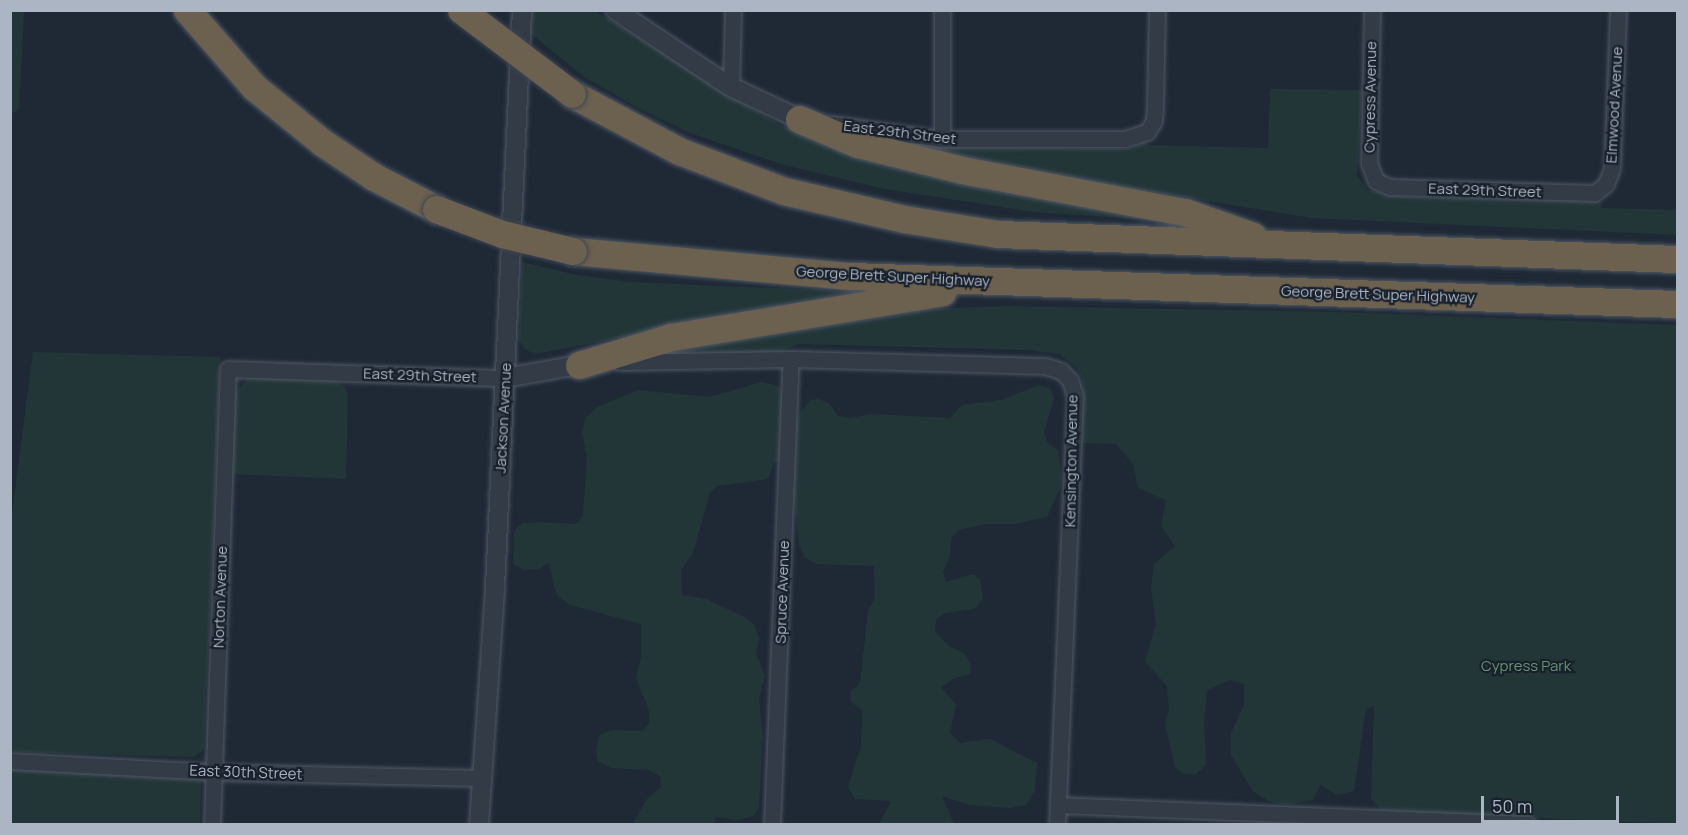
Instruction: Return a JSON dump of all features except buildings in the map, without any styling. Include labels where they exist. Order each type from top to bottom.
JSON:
[{"type":"highway","name":"George Brett Super Highway","points":[[188,10],[254,87],[323,143],[374,177],[436,209],[502,234],[573,251],[850,276],[1677,304]]},
{"type":"highway","points":[[461,10],[572,94],[679,151],[773,187],[904,219],[998,234],[1677,259]]},
{"type":"highway","points":[[799,119],[858,144],[962,170],[1185,212],[1280,244]]},
{"type":"highway","points":[[579,365],[671,337],[861,303],[1018,281]]},
{"type":"street","name":"Jackson Avenue","points":[[479,825],[505,378],[522,10]]},
{"type":"street","name":"East 29th Street","points":[[615,10],[731,87],[799,119],[942,139],[1125,139],[1147,132],[1154,121],[1157,10]]},
{"type":"street","points":[[731,87],[733,10]]},
{"type":"street","points":[[942,10],[942,139]]},
{"type":"street","name":"Cypress Avenue","points":[[1372,10],[1369,163],[1376,181]]},
{"type":"street","name":"Elmwood Avenue","points":[[1595,193],[1606,183],[1612,168],[1618,10]]},
{"type":"street","name":"East 29th Street","points":[[1376,181],[1390,187],[1595,193]]},
{"type":"street","name":"East 29th Street","points":[[228,369],[505,378],[579,365],[791,359]]},
{"type":"street","name":"Kensington Avenue","points":[[791,359],[1045,366],[1061,371],[1070,380],[1075,396],[1058,825]]},
{"type":"street","name":"Spruce Avenue","points":[[772,825],[791,359]]},
{"type":"street","name":"Norton Avenue","points":[[212,825],[228,369]]},
{"type":"street","name":"East 30th Street","points":[[10,761],[214,772],[481,778]]},
{"type":"street","points":[[1058,805],[1365,822],[1528,825]]},
{"type":"green space","points":[[11,10],[24,11],[19,109],[11,114]]},
{"type":"green space","points":[[532,11],[595,11],[778,124],[852,154],[1170,221],[1034,212],[885,189],[784,165],[690,133],[638,108],[584,77],[530,33]]},
{"type":"green space","points":[[1270,89],[1362,90],[1357,176],[1368,190],[1405,197],[1600,200],[1602,208],[1677,210],[1677,235],[1312,218],[992,166],[926,147],[1130,149],[1145,141],[1149,145],[1268,148]]},
{"type":"green space","points":[[522,262],[577,275],[630,282],[891,293],[766,310],[535,354],[524,349],[519,340]]},
{"type":"green space","name":"Cypress Park","points":[[1009,306],[1333,312],[1677,325],[1677,824],[1381,811],[1371,798],[1374,706],[1366,709],[1354,791],[1338,795],[1320,785],[1313,800],[1286,805],[1268,801],[1253,791],[1231,755],[1231,733],[1244,705],[1244,684],[1230,680],[1207,690],[1204,721],[1206,765],[1196,774],[1184,774],[1175,767],[1165,724],[1169,710],[1167,686],[1145,662],[1156,623],[1151,588],[1154,564],[1175,546],[1161,526],[1166,500],[1138,488],[1133,464],[1116,444],[1082,443],[1083,383],[1076,367],[1059,354],[1028,350],[798,344],[780,352],[645,354],[895,310]]},
{"type":"green space","points":[[33,352],[220,357],[204,750],[194,757],[11,752],[11,521]]},
{"type":"green space","points":[[262,374],[334,380],[344,386],[348,394],[346,479],[232,474],[235,392],[248,378]]},
{"type":"green space","points":[[762,382],[779,386],[794,421],[810,400],[819,399],[830,404],[838,416],[850,418],[871,414],[950,418],[962,405],[1001,400],[1039,385],[1051,389],[1054,399],[1044,432],[1047,442],[1058,451],[1061,486],[1047,517],[1014,524],[985,524],[959,530],[951,538],[950,556],[943,572],[946,582],[973,574],[980,579],[983,599],[974,609],[945,613],[936,619],[935,631],[949,646],[965,654],[971,664],[970,674],[955,678],[941,687],[956,705],[950,733],[960,743],[990,739],[1037,763],[1035,790],[1026,805],[1009,808],[970,805],[942,796],[954,824],[879,824],[891,801],[855,799],[848,787],[861,746],[862,710],[851,702],[850,692],[860,683],[868,611],[875,598],[874,566],[817,564],[805,558],[799,545],[793,491],[794,455],[774,463],[768,479],[717,486],[710,493],[693,553],[681,570],[682,595],[706,599],[744,617],[754,624],[759,638],[756,654],[765,676],[759,699],[763,736],[759,808],[754,816],[737,820],[716,817],[714,824],[633,824],[647,799],[661,787],[660,776],[649,770],[611,768],[598,761],[596,750],[599,735],[612,730],[643,731],[649,723],[649,711],[636,678],[641,657],[641,624],[570,605],[556,594],[549,563],[538,569],[524,570],[513,564],[514,530],[523,523],[576,524],[583,516],[587,458],[582,432],[586,417],[598,407],[638,390],[709,397]]},
{"type":"green space","points":[[11,769],[198,776],[201,781],[200,824],[11,824]]}]
